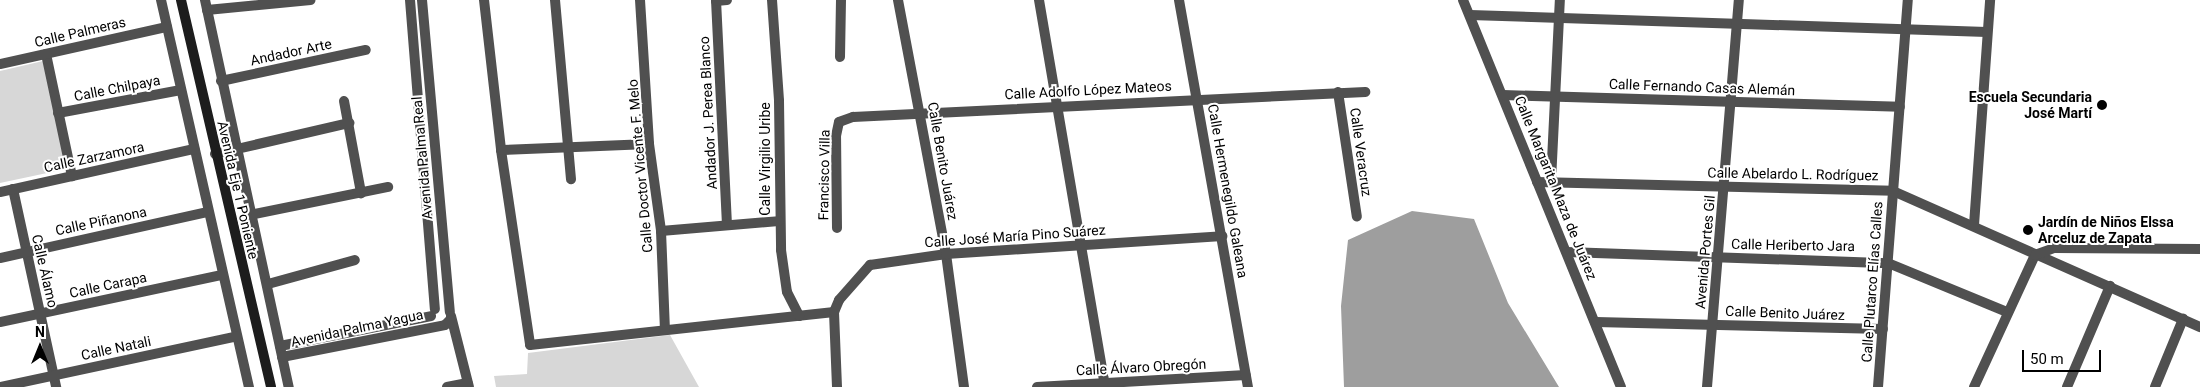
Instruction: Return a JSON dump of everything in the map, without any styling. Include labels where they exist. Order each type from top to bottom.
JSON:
[{"type":"main road","name":"Avenida Eje 1 Poniente","points":[[181,0],[270,387]]},
{"type":"street","points":[[161,0],[249,387]]},
{"type":"street","points":[[206,5],[311,0]]},
{"type":"street","name":"Avenida Palma Yagua","points":[[410,0],[428,146],[434,317]]},
{"type":"street","name":"Avenida Palma Real","points":[[422,0],[428,146],[450,316],[468,385]]},
{"type":"street","points":[[484,0],[500,150],[530,344],[834,312],[837,387]]},
{"type":"street","points":[[555,0],[571,179]]},
{"type":"street","name":"Calle Doctor Vicente F. Melo","points":[[640,0],[649,144],[661,231],[665,330]]},
{"type":"street","points":[[716,1],[727,0]]},
{"type":"street","name":"Calle Virgilio Uribe","points":[[772,0],[779,101],[779,221],[787,292],[799,316]]},
{"type":"street","points":[[840,57],[841,0]]},
{"type":"street","name":"Calle Benito Juárez","points":[[898,0],[946,254],[964,387]]},
{"type":"street","points":[[1039,0],[1105,385]]},
{"type":"street","name":"Calle Hermenegildo Galeana","points":[[1179,0],[1248,387]]},
{"type":"street","name":"Calle Margarita Maza de Juárez","points":[[1463,0],[1537,182],[1568,252],[1621,387]]},
{"type":"street","points":[[1551,182],[1553,97],[1560,0]]},
{"type":"street","name":"Avenida Portes Gil","points":[[1707,387],[1739,0]]},
{"type":"street","name":"Calle Plutarco Elías Calles","points":[[1878,387],[1908,0]]},
{"type":"street","points":[[1974,224],[1990,0]]},
{"type":"street","name":"Andador J. Perea Blanco","points":[[716,1],[727,224]]},
{"type":"street","name":"Avenida Eje 1 Poniente","points":[[206,5],[250,215],[268,284],[287,386]]},
{"type":"street","points":[[1470,15],[1738,21],[1987,32]]},
{"type":"street","name":"Calle Palmeras","points":[[0,64],[167,27]]},
{"type":"street","name":"Andador Arte","points":[[221,81],[366,50]]},
{"type":"street","points":[[46,54],[72,176]]},
{"type":"street","name":"Calle Chilpaya","points":[[58,113],[181,90]]},
{"type":"street","name":"Calle Veracruz","points":[[1338,92],[1357,217]]},
{"type":"street","name":"Calle Adolfo López Mateos","points":[[839,122],[853,117],[1056,105],[1365,92]]},
{"type":"street","name":"Calle Fernando Casas Alemán","points":[[1502,95],[1900,107]]},
{"type":"street","points":[[344,101],[361,193]]},
{"type":"street","name":"Francisco Villa","points":[[837,228],[836,136],[839,122]]},
{"type":"street","points":[[215,154],[349,123]]},
{"type":"street","points":[[500,150],[649,144]]},
{"type":"street","name":"Calle Zarzamora","points":[[0,192],[194,149]]},
{"type":"street","name":"Calle Abelardo L. Rodríguez","points":[[1537,182],[1893,191],[1974,224],[2035,255],[2110,286],[2200,327]]},
{"type":"street","points":[[250,215],[388,187]]},
{"type":"street","name":"Calle Álamo","points":[[13,190],[56,387]]},
{"type":"street","name":"Calle Piñanona","points":[[0,258],[208,212]]},
{"type":"street","points":[[661,231],[779,221]]},
{"type":"street","name":"Calle José María Pino Suárez","points":[[834,312],[839,300],[870,265],[946,254],[1222,236]]},
{"type":"street","points":[[1974,387],[2007,312],[2035,255],[2054,248],[2200,249]]},
{"type":"street","name":"Calle Heriberto Jara","points":[[1568,252],[1888,263],[2007,312]]},
{"type":"street","points":[[268,284],[355,260]]},
{"type":"street","name":"Calle Carapa","points":[[0,322],[222,275]]},
{"type":"street","points":[[2067,387],[2110,286]]},
{"type":"street","points":[[444,306],[450,316],[445,325],[434,317],[444,306]]},
{"type":"street","name":"Avenida Palma Yagua","points":[[280,346],[434,317]]},
{"type":"street","name":"Avenida Palma Yagua","points":[[282,357],[434,317]]},
{"type":"street","points":[[2155,387],[2183,319]]},
{"type":"street","name":"Calle Benito Juárez","points":[[1596,322],[1883,329]]},
{"type":"street","name":"Calle Natali","points":[[0,387],[236,336]]},
{"type":"street","name":"Calle Álvaro Obregón","points":[[1037,387],[1105,385],[1246,375]]},
{"type":"street","points":[[447,387],[468,385]]},
{"type":"shaded area","points":[[43,61],[66,169],[0,183],[0,71]]},
{"type":"shaded area","points":[[1412,211],[1474,219],[1508,303],[1559,387],[1344,387],[1341,306],[1348,240]]},
{"type":"shaded area","points":[[670,335],[699,387],[496,387],[494,376],[527,374],[528,353]]},
{"type":"place","name":"Escuela Secundaria José Martí","points":[[2102,105]]},
{"type":"place","name":"Jardín de Niños Elssa Arceluz de Zapata","points":[[2028,230]]}]
